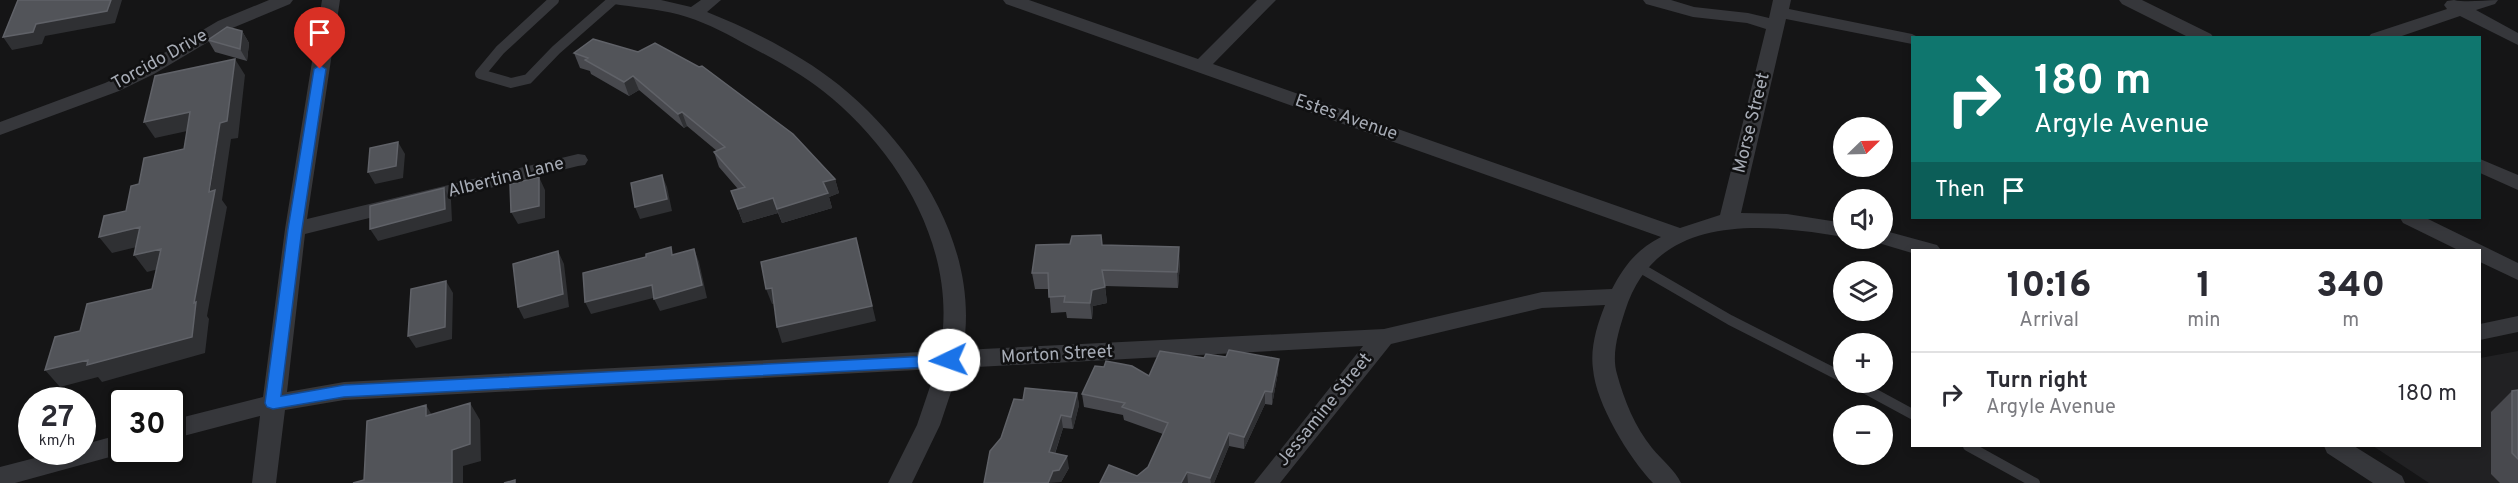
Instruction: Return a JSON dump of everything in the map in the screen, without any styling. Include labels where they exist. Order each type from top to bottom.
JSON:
[{"type":"street","name":"Torcido Drive","points":[[0,129],[112,87],[148,70],[224,25],[284,0]]},
{"type":"street","points":[[264,483],[295,229],[331,0]]},
{"type":"street","points":[[620,0],[682,9],[694,13],[794,62],[832,88],[865,118],[909,172],[941,236],[951,274],[955,320],[943,390],[923,439],[900,483]]},
{"type":"street","points":[[694,13],[712,0]]},
{"type":"street","name":"Estes Avenue","points":[[1012,0],[1680,236]]},
{"type":"street","points":[[1200,67],[1267,0]]},
{"type":"street","points":[[1652,0],[1693,12],[1748,18],[1779,12],[1911,39]]},
{"type":"street","points":[[2128,0],[2201,36]]},
{"type":"street","points":[[2444,0],[2518,40]]},
{"type":"street","points":[[2383,36],[2489,0]]},
{"type":"street","name":"Morse Street","points":[[1729,221],[1779,12]]},
{"type":"street","name":"Albertina Lane","points":[[295,229],[578,160]]},
{"type":"street","points":[[2481,165],[2518,183]]},
{"type":"street","points":[[2412,219],[2473,249]]},
{"type":"street","points":[[1669,483],[1637,449],[1618,414],[1604,370],[1605,342],[1618,297],[1637,267],[1644,257],[1680,236],[1729,221],[1784,221],[1833,228]]},
{"type":"street","points":[[1893,240],[1926,249]]},
{"type":"street","points":[[2481,254],[2518,272]]},
{"type":"street","name":"Morton Street","points":[[186,426],[273,403],[344,391],[1384,337],[1542,300],[1618,297]]},
{"type":"street","points":[[2481,332],[2518,324]]},
{"type":"street","name":"Jessamine Street","points":[[1266,483],[1384,337]]},
{"type":"street","points":[[2338,447],[2393,483]]},
{"type":"street","points":[[0,477],[108,448]]},
{"type":"lane","points":[[554,0],[500,50],[480,74],[510,83],[528,79],[556,50],[613,0]]},
{"type":"lane","points":[[1637,267],[1730,320],[1833,372]]},
{"type":"lane","points":[[1873,393],[1911,413]]},
{"type":"lane","points":[[1970,447],[2035,483]]},
{"type":"shaded area","points":[[2518,351],[2518,483],[2429,483],[2375,447],[2481,447],[2481,358]]},
{"type":"building","points":[[18,0],[111,0],[107,11],[36,24],[33,32],[3,37]]},
{"type":"building","points":[[227,27],[242,31],[240,49],[208,40]]},
{"type":"building","points":[[593,39],[638,52],[655,43],[699,67],[702,66],[793,134],[835,179],[823,182],[828,193],[777,209],[773,198],[738,209],[731,191],[745,187],[714,152],[725,147],[682,112],[678,114],[633,76],[624,82],[585,60],[588,58],[574,53]]},
{"type":"building","points":[[235,59],[227,121],[220,123],[209,192],[215,190],[194,303],[196,302],[192,337],[87,365],[88,360],[45,370],[55,337],[80,331],[87,304],[152,289],[161,249],[134,255],[140,227],[99,237],[104,216],[126,211],[131,186],[139,184],[144,158],[184,149],[190,112],[144,122],[155,76]]},
{"type":"building","points":[[398,142],[396,166],[368,172],[370,148]]},
{"type":"building","points":[[662,175],[667,199],[635,207],[631,183]]},
{"type":"building","points":[[539,177],[539,206],[511,212],[510,184]]},
{"type":"building","points":[[444,188],[445,209],[370,229],[370,206]]},
{"type":"building","points":[[1101,235],[1102,245],[1179,247],[1177,272],[1102,270],[1105,287],[1092,290],[1090,303],[1064,302],[1065,296],[1049,297],[1048,273],[1032,273],[1036,245],[1070,244],[1072,236]]},
{"type":"building","points":[[856,238],[872,306],[777,327],[772,288],[766,289],[761,262]]},
{"type":"building","points":[[671,247],[672,255],[694,249],[702,285],[654,299],[652,285],[585,302],[583,273],[646,257],[646,254]]},
{"type":"building","points":[[558,251],[563,294],[518,307],[513,264]]},
{"type":"building","points":[[446,281],[445,327],[408,336],[411,289]]},
{"type":"building","points":[[1229,350],[1279,359],[1272,392],[1265,391],[1244,437],[1229,433],[1210,478],[1187,472],[1181,483],[1100,483],[1109,465],[1137,476],[1148,467],[1168,423],[1122,407],[1125,403],[1082,394],[1095,366],[1104,367],[1106,361],[1132,366],[1149,376],[1160,351],[1204,358],[1206,354],[1226,357]]},
{"type":"building","points":[[1025,388],[1077,393],[1071,417],[1061,415],[1049,452],[1067,456],[1059,470],[1053,471],[1048,483],[984,483],[990,451],[1001,438],[1014,399],[1023,400]]},
{"type":"building","points":[[2518,390],[2518,459],[2512,453],[2512,391]]},
{"type":"building","points":[[470,403],[470,444],[452,450],[452,483],[353,483],[364,480],[367,421],[426,405],[426,416]]},
{"type":"route","points":[[320,69],[295,229],[273,403],[344,391],[949,360]]}]
